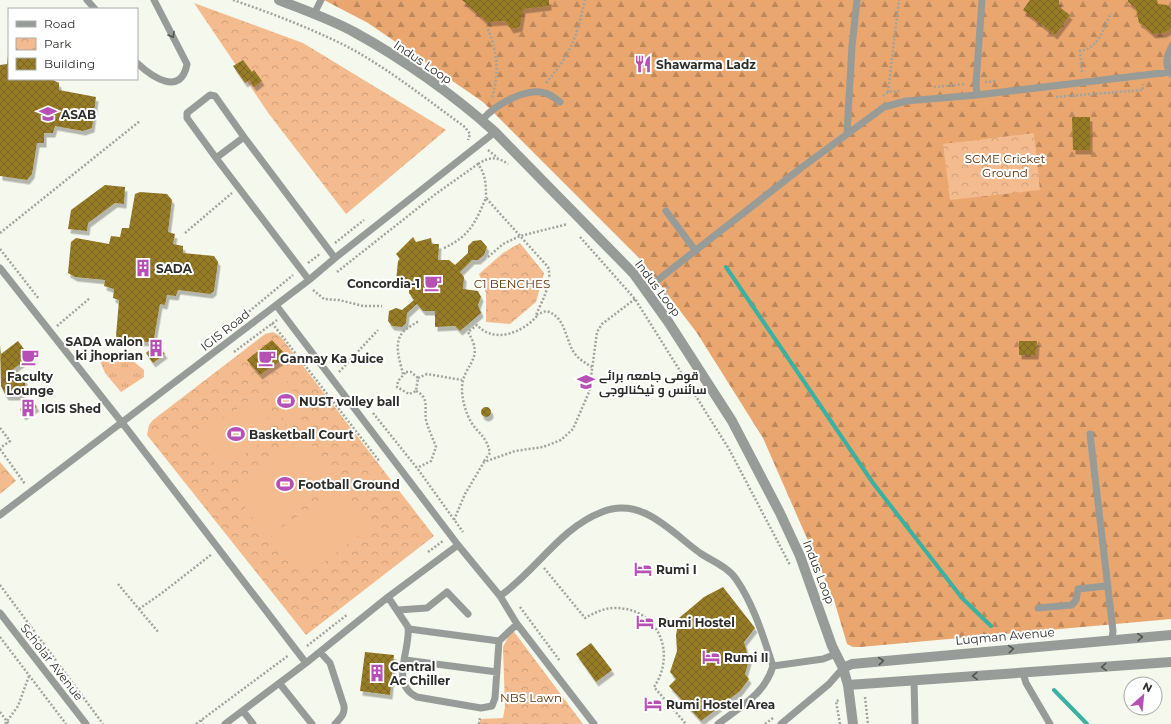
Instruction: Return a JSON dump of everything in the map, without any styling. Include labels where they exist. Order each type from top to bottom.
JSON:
[{"type":"street","name":"Indus Loop","points":[[279,0],[354,32],[485,116],[495,132],[634,274],[669,323],[736,428],[780,513],[800,556],[836,654],[843,668],[848,685],[853,724]]},
{"type":"street","name":"Luqman Avenue","points":[[843,668],[858,664],[1171,635]]},
{"type":"street","points":[[848,685],[1171,662]]},
{"type":"lane","points":[[87,0],[94,8]]},
{"type":"lane","points":[[138,64],[158,79],[167,82],[181,79],[186,73],[187,64],[154,0]]},
{"type":"lane","points":[[314,14],[321,0]]},
{"type":"lane","points":[[847,133],[852,46],[857,0]]},
{"type":"lane","points":[[977,95],[976,83],[982,0]]},
{"type":"lane","points":[[645,290],[884,106],[906,101],[977,95],[1170,73],[1167,60],[1171,48]]},
{"type":"lane","points":[[485,116],[518,95],[533,91],[545,93],[560,102]]},
{"type":"lane","points":[[309,280],[187,118],[187,113],[190,109],[210,95],[215,96],[334,258]]},
{"type":"lane","name":"IGIS Road","points":[[0,515],[309,280],[334,258],[495,132]]},
{"type":"lane","points":[[216,158],[244,137]]},
{"type":"lane","points":[[666,211],[695,250]]},
{"type":"lane","points":[[0,268],[122,423],[306,663]]},
{"type":"lane","points":[[276,305],[450,535],[500,596],[517,624],[594,724]]},
{"type":"lane","points":[[1090,434],[1106,586],[1113,631],[1112,640]]},
{"type":"lane","points":[[500,596],[508,591],[539,562],[568,531],[601,512],[620,508],[645,513],[662,521],[694,548],[736,578],[749,600],[773,666],[759,692],[718,724]]},
{"type":"lane","points":[[225,724],[280,684],[388,597],[458,544]]},
{"type":"lane","points":[[1038,608],[1072,605],[1076,600],[1078,588],[1106,586]]},
{"type":"lane","points":[[398,610],[427,608],[448,592],[468,614]]},
{"type":"lane","points":[[388,597],[398,610],[409,629],[402,682],[412,695],[487,708],[494,703],[499,641],[517,624]]},
{"type":"lane","name":"Scholar Avenue","points":[[0,613],[86,724]]},
{"type":"lane","points":[[409,629],[499,641]]},
{"type":"lane","points":[[320,652],[330,662],[344,706],[342,717],[335,724]]},
{"type":"lane","points":[[773,666],[823,659],[836,654]]},
{"type":"lane","points":[[405,660],[497,672]]},
{"type":"lane","points":[[781,724],[829,684],[843,668]]},
{"type":"lane","points":[[1023,673],[1026,683],[1050,724]]},
{"type":"lane","points":[[914,680],[915,724]]},
{"type":"lane","points":[[280,684],[312,724]]},
{"type":"lane","points":[[243,711],[253,724]]},
{"type":"path","points":[[233,0],[262,10],[346,46],[386,70],[465,127],[470,134],[469,139],[465,143]]},
{"type":"path","points":[[539,92],[559,67],[575,40],[585,0]]},
{"type":"path","points":[[888,92],[899,0]]},
{"type":"path","points":[[1089,72],[1082,73],[1080,51],[1087,50],[1095,45],[1111,13]]},
{"type":"path","points":[[485,116],[498,75],[493,43],[488,29]]},
{"type":"path","points":[[1048,98],[1144,90],[1142,77]]},
{"type":"path","points":[[932,87],[998,81]]},
{"type":"path","points":[[877,100],[888,92],[902,91]]},
{"type":"path","points":[[0,233],[140,121]]},
{"type":"path","points":[[332,276],[438,193],[486,159],[498,158],[513,169]]},
{"type":"path","points":[[444,248],[459,241],[468,232],[479,215],[486,198],[486,179],[484,171],[478,164]]},
{"type":"path","points":[[185,233],[238,187]]},
{"type":"path","points":[[450,535],[454,518],[465,494],[490,453],[488,444],[483,435],[471,422],[463,401],[462,380],[475,357],[475,348],[468,332],[477,326],[484,333],[493,335],[517,332],[529,325],[537,316],[536,315],[546,294],[550,273],[544,260],[486,198]]},
{"type":"path","points":[[562,218],[573,230]]},
{"type":"path","points":[[276,290],[300,269],[365,220]]},
{"type":"path","points":[[488,257],[503,244],[520,236],[568,224]]},
{"type":"path","points":[[578,236],[635,299],[729,449],[792,571]]},
{"type":"path","points":[[668,301],[665,293],[670,284]]},
{"type":"path","points":[[308,294],[319,285]]},
{"type":"path","points":[[313,290],[324,299],[339,300],[363,306],[382,306]]},
{"type":"path","points":[[50,331],[90,298]]},
{"type":"path","points":[[484,462],[515,451],[543,447],[561,440],[573,429],[589,392],[597,332],[602,324],[635,299]]},
{"type":"path","points":[[536,315],[546,311],[557,317],[563,326],[573,351],[580,359],[592,367]]},
{"type":"path","points":[[403,374],[398,357],[399,344],[404,331],[418,321]]},
{"type":"path","points":[[272,323],[384,467]]},
{"type":"path","points":[[333,380],[378,330]]},
{"type":"path","points":[[335,365],[344,378]]},
{"type":"path","points":[[416,391],[409,394],[397,387],[398,381],[403,374],[411,372],[418,378]]},
{"type":"path","points":[[418,378],[427,374],[462,380]]},
{"type":"path","points":[[416,391],[418,378]]},
{"type":"path","points":[[416,391],[424,396],[426,404],[426,419],[436,448],[430,461],[417,468]]},
{"type":"path","points":[[368,408],[417,468],[465,535]]},
{"type":"path","points":[[0,428],[10,441],[0,448],[26,486]]},
{"type":"path","points":[[438,535],[442,542]]},
{"type":"path","points":[[139,609],[213,553]]},
{"type":"path","points":[[539,562],[585,618],[603,610],[614,608],[629,610],[642,615],[651,622],[658,631],[665,652],[664,666],[654,686],[686,724]]},
{"type":"path","points":[[118,584],[159,633]]},
{"type":"path","points":[[824,584],[833,610]]},
{"type":"path","points":[[0,585],[103,724]]},
{"type":"path","points":[[508,591],[565,667]]},
{"type":"path","points":[[0,637],[66,724]]},
{"type":"path","points":[[196,724],[290,654]]},
{"type":"path","points":[[0,712],[7,723],[18,706],[29,676]]},
{"type":"path","points":[[865,697],[868,724]]},
{"type":"path","points":[[765,724],[778,714]]},
{"type":"path","points":[[201,720],[203,724]]},
{"type":"green space","points":[[324,0],[1171,0],[1171,619],[860,647],[853,647],[847,644],[834,600],[763,438],[697,333],[643,262],[483,102],[368,23]]},
{"type":"green space","points":[[194,3],[303,43],[446,130],[346,214],[269,114]]},
{"type":"green space","name":"SCME Cricket Ground","points":[[1034,133],[1040,190],[950,200],[943,144]]},
{"type":"green space","name":"C1 BENCHES","points":[[520,243],[544,273],[536,302],[510,324],[486,322],[486,293],[479,274],[503,253]]},
{"type":"green space","points":[[273,332],[280,336],[434,536],[306,635],[147,435],[149,425],[153,420],[265,334]]},
{"type":"green space","points":[[104,353],[113,353],[122,362],[133,361],[144,370],[144,377],[121,392],[105,373],[98,356]]},
{"type":"green space","name":"NUST volley ball","points":[[284,377],[306,413],[287,426],[266,388]]},
{"type":"green space","name":"Basketball Court","points":[[254,397],[276,432],[220,472],[196,436]]},
{"type":"green space","name":"Football Ground","points":[[305,436],[338,480],[264,534],[233,489]]},
{"type":"green space","points":[[0,462],[16,481],[0,494]]},
{"type":"green space","name":"Football Ground","points":[[341,486],[371,526],[303,578],[271,535]]},
{"type":"green space","name":"NBS Lawn","points":[[512,629],[583,724],[478,724],[481,719],[503,718],[505,707],[503,647]]},
{"type":"building","points":[[462,0],[549,0],[549,6],[523,9],[520,27],[511,29],[506,21],[487,22]]},
{"type":"building","points":[[1030,0],[1059,0],[1059,7],[1070,15],[1055,35],[1023,10]]},
{"type":"building","points":[[1128,0],[1157,0],[1158,4],[1167,5],[1171,8],[1171,29],[1164,33],[1153,34],[1139,23],[1136,8],[1128,2]]},
{"type":"building","name":"ASAB","points":[[8,55],[8,80],[53,80],[59,83],[59,90],[96,97],[92,128],[83,131],[55,126],[53,133],[44,133],[44,143],[37,143],[32,174],[27,180],[0,176],[0,65],[7,64]]},
{"type":"building","points":[[243,60],[252,72],[254,70],[262,81],[254,87],[249,80],[245,83],[233,66]]},
{"type":"building","points":[[1072,117],[1090,117],[1090,150],[1073,150]]},
{"type":"building","points":[[105,185],[125,187],[124,204],[115,203],[88,223],[87,231],[68,229],[71,210]]},
{"type":"building","name":"SADA","points":[[140,192],[167,194],[172,200],[168,232],[175,234],[173,244],[183,246],[183,253],[214,256],[218,262],[214,291],[210,294],[178,290],[176,296],[167,295],[165,305],[160,304],[154,338],[148,342],[118,340],[116,336],[119,300],[113,298],[114,289],[104,286],[105,280],[75,277],[68,273],[71,242],[76,238],[109,244],[111,236],[120,237],[122,228],[129,228],[135,194]]},
{"type":"building","name":"Concordia-1","points":[[413,237],[416,242],[431,238],[432,244],[439,244],[438,260],[449,260],[455,265],[468,253],[468,246],[473,241],[481,240],[487,247],[484,255],[478,260],[472,260],[460,272],[464,277],[463,289],[478,291],[481,297],[478,305],[481,313],[460,331],[455,326],[435,327],[435,311],[423,311],[417,304],[407,313],[406,323],[402,327],[392,326],[388,321],[389,311],[396,308],[402,310],[414,300],[409,293],[409,284],[396,281],[398,261],[400,259],[396,254]]},
{"type":"building","name":"Gannay Ka Juice","points":[[272,340],[287,356],[260,375],[247,360]]},
{"type":"building","points":[[18,341],[30,357],[9,372],[19,372],[25,380],[25,391],[17,396],[6,396],[1,386],[0,345],[1,354]]},
{"type":"building","points":[[1019,341],[1037,341],[1036,355],[1019,355]]},
{"type":"building","name":"SADA walon ki jhoprian","points":[[157,343],[165,354],[153,363],[146,353]]},
{"type":"building","name":"IGIS Shed","points":[[32,400],[37,407],[23,416],[20,409]]},
{"type":"building","points":[[486,407],[491,412],[486,417],[481,412]]},
{"type":"building","name":"Rumi II","points":[[723,587],[755,628],[744,642],[749,660],[745,674],[749,679],[740,691],[701,721],[669,686],[676,679],[670,672],[677,651],[676,635],[679,618],[704,597]]},
{"type":"building","points":[[591,643],[612,670],[596,682],[576,654]]},
{"type":"building","name":"Central Ac Chiller","points":[[365,652],[394,655],[390,695],[360,691]]},
{"type":"waterway","points":[[726,267],[873,483],[962,598],[991,626]]},
{"type":"waterway","points":[[1054,690],[1087,724]]},
{"type":"place","name":"Shawarma Ladz","points":[[643,64]]},
{"type":"place","name":"ASAB","points":[[48,114]]},
{"type":"place","name":"SADA","points":[[143,268]]},
{"type":"place","name":"Concordia-1","points":[[433,283]]},
{"type":"place","name":"SADA walon ki jhoprian","points":[[156,348]]},
{"type":"place","name":"Faculty Lounge","points":[[30,357]]},
{"type":"place","name":"Gannay Ka Juice","points":[[267,358]]},
{"type":"place","name":"قومی جامعہ برائے سائنس و ٹیکنالوجی","points":[[586,382]]},
{"type":"place","name":"NUST volley ball","points":[[286,401]]},
{"type":"place","name":"IGIS Shed","points":[[28,408]]},
{"type":"place","name":"Basketball Court","points":[[236,434]]},
{"type":"place","name":"Football Ground","points":[[285,484]]},
{"type":"place","name":"Rumi I","points":[[643,569]]},
{"type":"place","name":"Rumi Hostel","points":[[645,622]]},
{"type":"place","name":"Rumi II","points":[[711,657]]},
{"type":"place","name":"Central Ac Chiller","points":[[377,673]]},
{"type":"place","name":"Rumi Hostel Area","points":[[653,704]]}]
